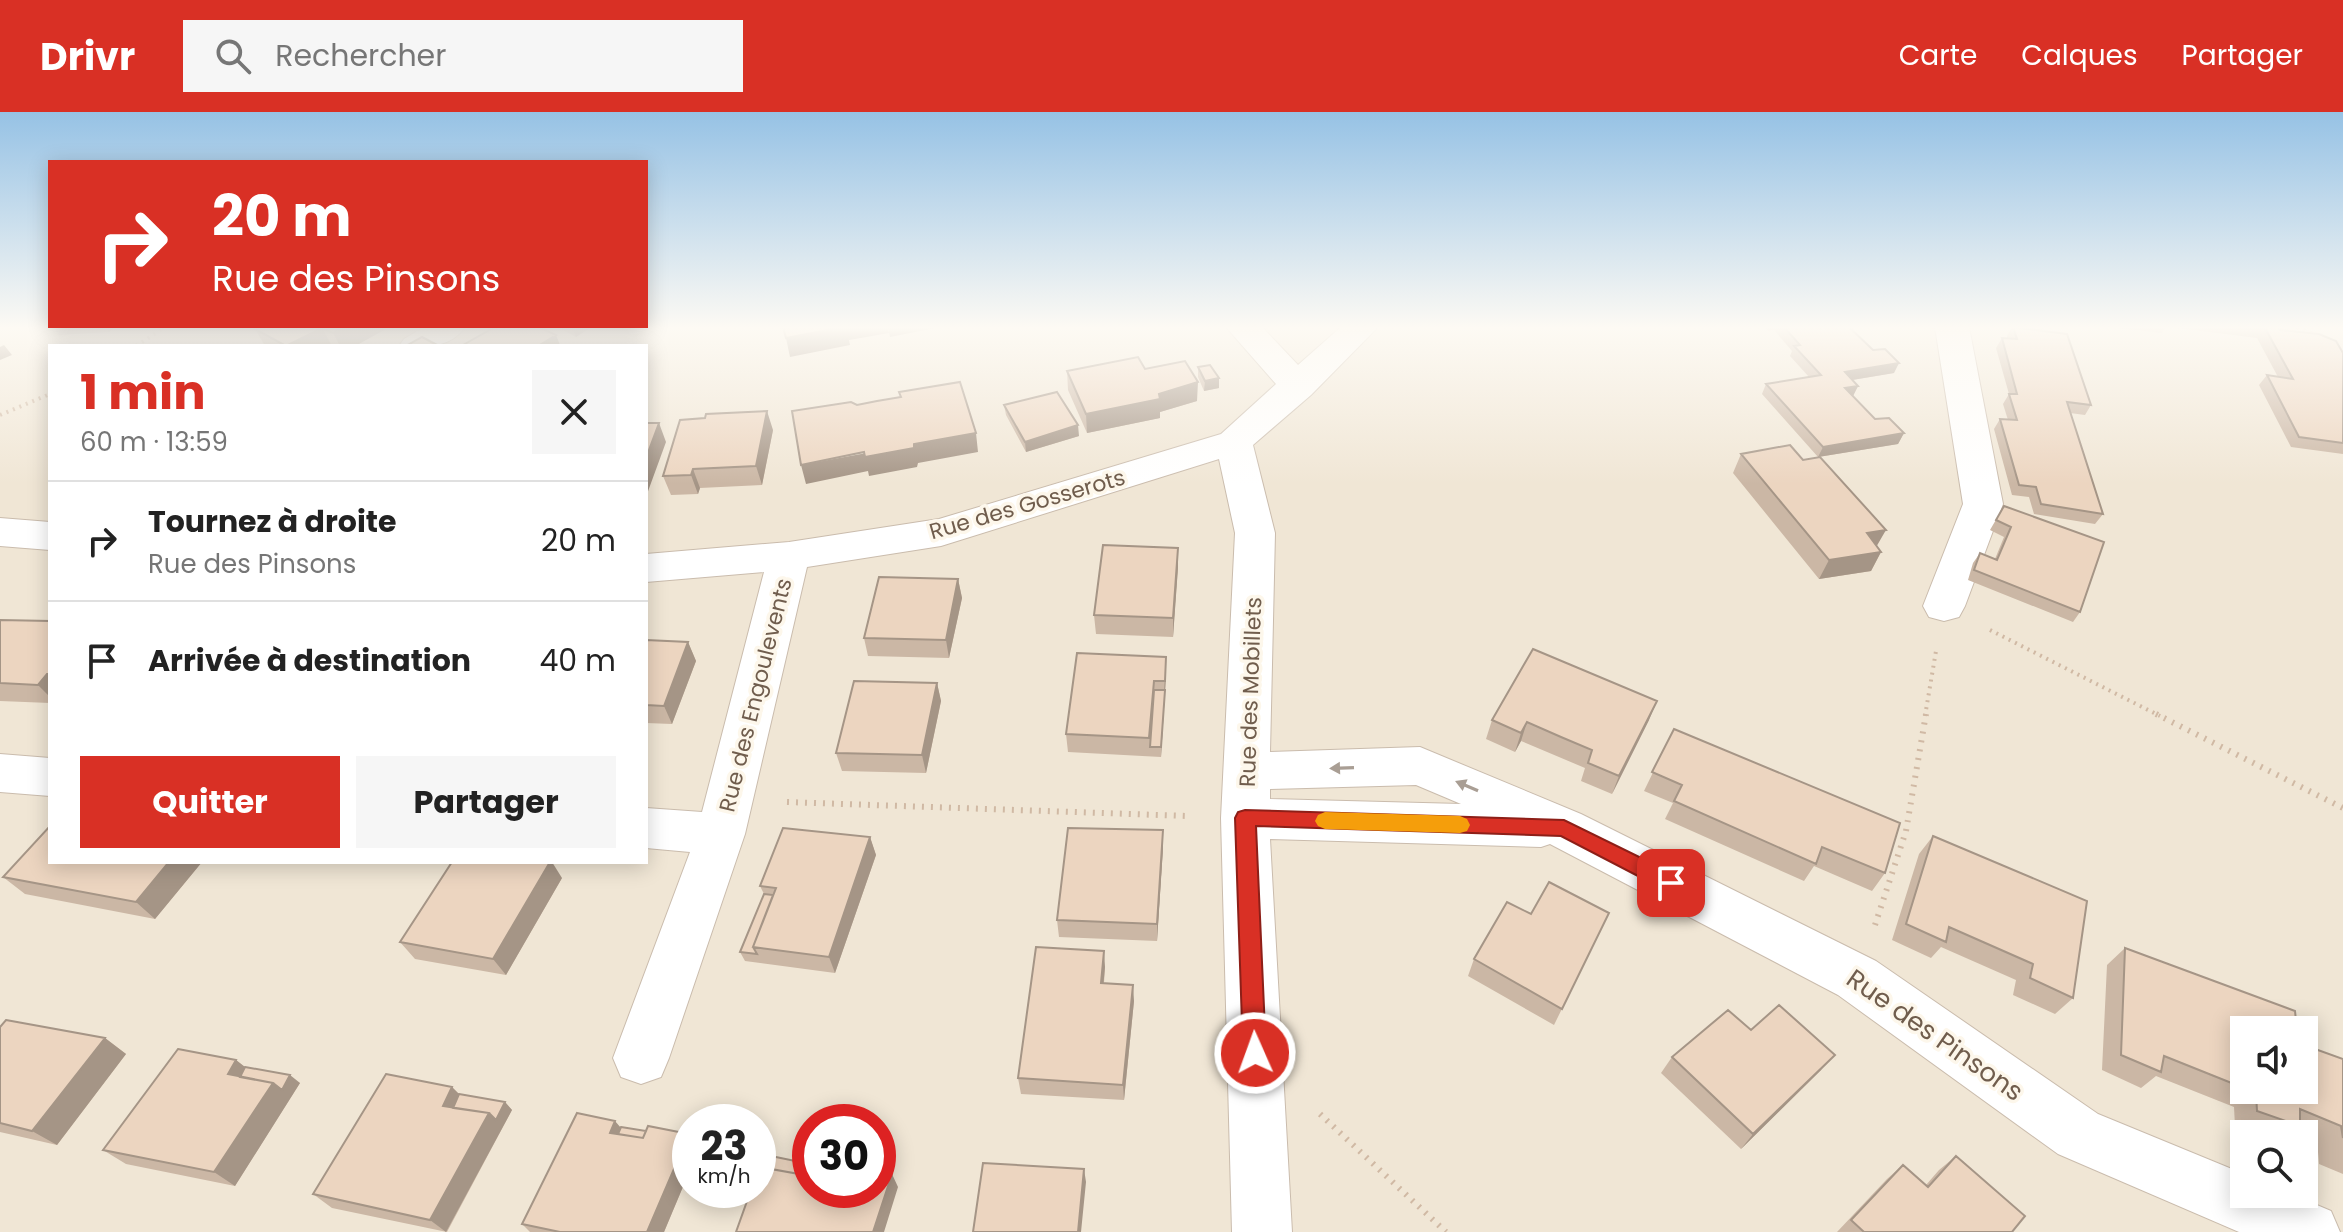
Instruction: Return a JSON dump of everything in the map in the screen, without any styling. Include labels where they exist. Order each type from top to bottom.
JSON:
[{"type":"street","points":[[1291,379],[1298,387]]},
{"type":"street","name":"Rue des Gosserots","points":[[648,568],[789,556],[941,532],[1234,442],[1306,379]]},
{"type":"street","points":[[1944,606],[1983,504],[1961,379]]},
{"type":"street","name":"Rue des Mobillets","points":[[1234,442],[1255,533],[1245,818],[1262,1232]]},
{"type":"street","points":[[0,532],[48,536]]},
{"type":"street","name":"Rue des Engoulevents","points":[[641,1058],[725,817],[789,556]]},
{"type":"street","name":"Rue des Pinsons","points":[[1249,771],[1420,766],[1564,828],[1857,978],[2078,1134],[2310,1232]]},
{"type":"street","points":[[0,773],[48,777]]},
{"type":"street","name":"Rue des Engoulevents","points":[[648,828],[725,817]]},
{"type":"street","name":"Rue des Pinsons","points":[[1245,818],[1564,828]]},
{"type":"path","points":[[0,415],[48,395]]},
{"type":"path","points":[[1857,978],[1906,831],[1944,606],[2343,808]]},
{"type":"path","points":[[725,817],[1245,818]]},
{"type":"path","points":[[1255,1053],[1446,1232]]},
{"type":"shaded area","points":[[0,379],[48,379],[48,864],[648,864],[648,379],[2343,379],[2343,1232],[0,1232]]},
{"type":"building","points":[[1071,379],[1196,379],[1198,382],[1159,394],[1160,399],[1086,414]]},
{"type":"building","points":[[1795,379],[1852,379],[1858,386],[1845,388],[1875,419],[1889,418],[1904,433],[1823,447],[1766,384]]},
{"type":"building","points":[[2013,379],[2082,379],[2091,405],[2067,402],[2103,514],[2041,504],[2036,487],[2019,485],[2000,419],[2017,420],[2009,394],[2017,394]]},
{"type":"building","points":[[2269,379],[2343,379],[2343,443],[2299,437]]},
{"type":"building","points":[[960,382],[976,433],[865,457],[864,452],[801,465],[792,411],[851,402],[857,405],[901,397],[899,392]]},
{"type":"building","points":[[1057,392],[1078,425],[1025,442],[1004,405]]},
{"type":"building","points":[[767,411],[756,466],[693,469],[691,475],[663,476],[680,420],[705,418],[706,414]]},
{"type":"building","points":[[648,423],[659,423],[648,453]]},
{"type":"building","points":[[1790,445],[1803,460],[1820,457],[1886,530],[1867,533],[1881,552],[1829,560],[1741,454]]},
{"type":"building","points":[[2004,506],[2104,542],[2080,612],[1974,570],[1980,553],[1997,560],[2011,527],[1996,520]]},
{"type":"building","points":[[1103,545],[1178,548],[1173,618],[1094,615]]},
{"type":"building","points":[[879,577],[958,579],[946,640],[864,638]]},
{"type":"building","points":[[0,620],[48,621],[48,674],[38,685],[0,683]]},
{"type":"building","points":[[648,640],[688,642],[664,706],[648,705]]},
{"type":"building","points":[[1533,649],[1657,701],[1619,776],[1588,763],[1592,750],[1527,722],[1521,733],[1492,720]]},
{"type":"building","points":[[1077,653],[1166,657],[1165,681],[1154,681],[1149,738],[1066,734]]},
{"type":"building","points":[[854,681],[937,683],[922,755],[836,753]]},
{"type":"building","points":[[1154,690],[1165,690],[1161,747],[1150,747]]},
{"type":"building","points":[[1674,729],[1900,823],[1885,873],[1822,847],[1816,864],[1674,801],[1682,785],[1652,772]]},
{"type":"building","points":[[48,828],[48,864],[167,864],[136,902],[3,877]]},
{"type":"building","points":[[783,828],[870,837],[829,957],[753,947],[776,888],[760,886]]},
{"type":"building","points":[[1068,828],[1163,830],[1157,924],[1057,920]]},
{"type":"building","points":[[1933,836],[2087,901],[2073,998],[2030,978],[2033,964],[1949,927],[1946,942],[1906,924]]},
{"type":"building","points":[[451,864],[549,864],[493,959],[400,942]]},
{"type":"building","points":[[1549,882],[1609,913],[1562,1009],[1474,959],[1507,902],[1531,914]]},
{"type":"building","points":[[764,894],[773,895],[753,947],[757,954],[740,952]]},
{"type":"building","points":[[1036,947],[1104,951],[1101,983],[1133,985],[1123,1085],[1018,1078]]},
{"type":"building","points":[[2125,948],[2295,1011],[2296,1016],[2230,1016],[2230,1082],[2164,1056],[2161,1072],[2121,1055]]},
{"type":"building","points":[[1779,1005],[1835,1055],[1753,1134],[1672,1057],[1728,1010],[1751,1030]]},
{"type":"building","points":[[6,1020],[105,1038],[32,1131],[0,1123],[0,1027]]},
{"type":"building","points":[[178,1049],[236,1060],[228,1074],[273,1083],[214,1172],[103,1150]]},
{"type":"building","points":[[2318,1050],[2343,1059],[2343,1138],[2341,1126],[2300,1109],[2300,1120],[2283,1120],[2257,1111],[2257,1104],[2318,1104]]},
{"type":"building","points":[[245,1067],[290,1075],[282,1090],[273,1083],[240,1077]]},
{"type":"building","points":[[386,1074],[452,1087],[443,1106],[489,1113],[430,1220],[313,1194]]},
{"type":"building","points":[[459,1094],[505,1102],[496,1120],[489,1113],[453,1108]]},
{"type":"building","points":[[577,1113],[615,1121],[610,1133],[643,1138],[648,1126],[672,1131],[672,1174],[647,1232],[560,1232],[522,1224]]},
{"type":"building","points":[[621,1127],[646,1131],[643,1138],[618,1134]]},
{"type":"building","points":[[1956,1156],[2025,1216],[2012,1232],[1864,1232],[1851,1220],[1903,1165],[1928,1187]]},
{"type":"building","points":[[776,1157],[792,1160],[792,1173],[776,1170]]},
{"type":"building","points":[[983,1163],[1084,1169],[1078,1232],[973,1232]]},
{"type":"building","points":[[776,1170],[792,1173],[792,1208],[881,1208],[873,1232],[736,1232],[745,1208],[776,1208]]},
{"type":"slow traffic","points":[[1325,821],[1460,825]]},
{"type":"route","points":[[1255,1053],[1245,818],[1564,828],[1671,883]]}]
